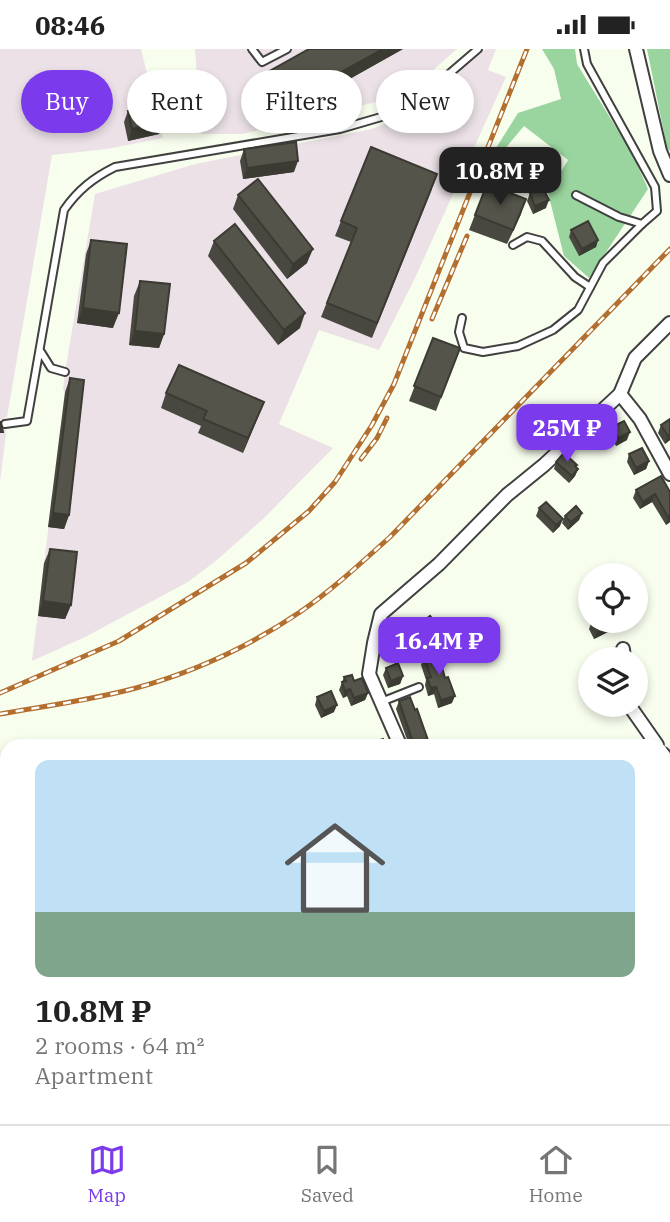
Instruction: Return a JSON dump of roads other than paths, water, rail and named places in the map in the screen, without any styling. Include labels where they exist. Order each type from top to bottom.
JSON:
[{"type":"street","points":[[636,49],[660,151],[670,176]]},
{"type":"street","points":[[397,739],[369,674],[381,614],[439,564],[507,495],[544,465],[620,394],[635,358],[670,323]]},
{"type":"street","points":[[620,394],[640,419],[670,474]]},
{"type":"street","points":[[637,717],[653,739]]},
{"type":"lane","points":[[252,49],[262,62],[288,49]]},
{"type":"lane","points":[[5,424],[27,421],[64,210],[77,192],[95,177],[115,167],[340,129],[388,115],[414,104],[478,49]]},
{"type":"lane","points":[[462,318],[459,332],[464,348],[483,352],[518,346],[553,330],[578,310],[603,263],[657,211],[655,187],[587,64],[584,49]]},
{"type":"lane","points":[[576,195],[619,217],[642,224]]},
{"type":"lane","points":[[513,245],[527,237],[542,241],[575,277],[590,287]]},
{"type":"lane","points":[[41,352],[51,368],[65,372]]},
{"type":"lane","points":[[381,702],[419,687]]},
{"type":"railway","points":[[0,693],[119,641],[246,563],[309,511],[335,482],[372,425],[394,384],[527,49]]},
{"type":"railway","points":[[432,319],[467,236]]},
{"type":"railway","points":[[0,714],[103,696],[158,682],[221,657],[300,612],[390,537],[670,249]]},
{"type":"railway","points":[[361,459],[377,438],[387,418]]}]
